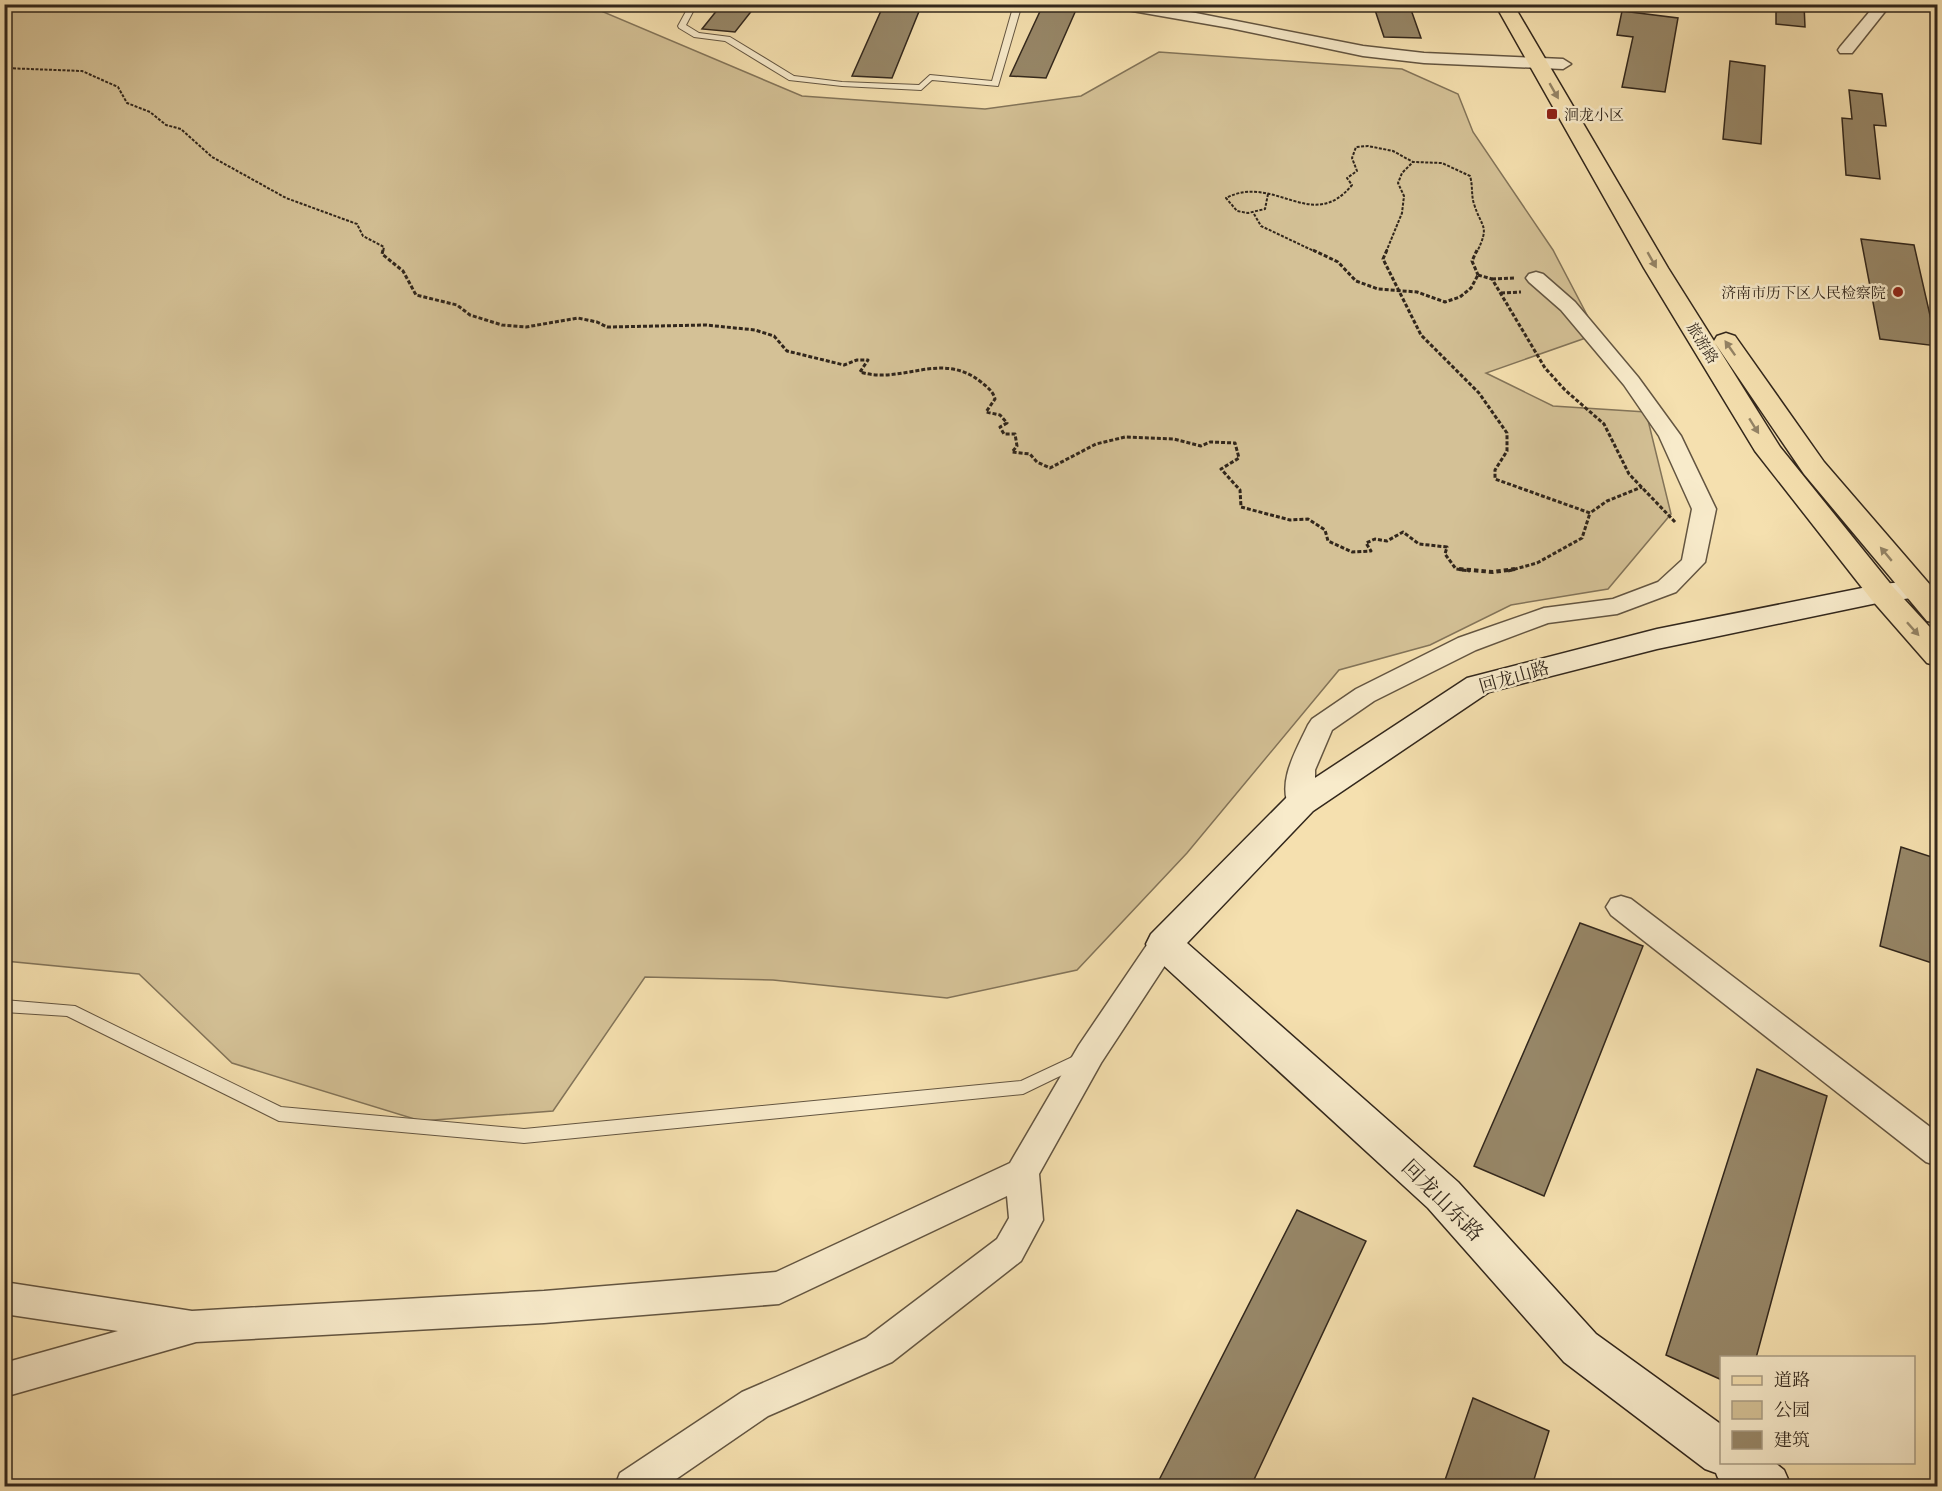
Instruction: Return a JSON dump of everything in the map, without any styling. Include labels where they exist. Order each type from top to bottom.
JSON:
[{"type":"main road","name":"旅游路","points":[[1504,4],[1551,64],[1692,293],[1814,468],[1926,590],[1938,614]]},
{"type":"main road","name":"旅游路","points":[[1526,4],[1551,64],[1656,268],[1768,450],[1882,593],[1938,656]]},
{"type":"street","points":[[1121,4],[1230,23],[1363,51],[1424,58],[1551,64]]},
{"type":"street","points":[[1846,50],[1884,4]]},
{"type":"street","points":[[1301,802],[1301,771],[1321,725],[1365,695],[1467,644],[1544,616],[1617,606],[1667,587],[1692,562],[1700,537],[1704,509],[1670,436],[1631,381],[1568,306],[1536,278]]},
{"type":"street","name":"回龙山路","points":[[1164,944],[1301,802],[1478,685],[1657,639],[1882,593],[1926,590]]},
{"type":"street","points":[[1621,907],[1938,1152]]},
{"type":"street","points":[[634,1486],[755,1404],[879,1350],[1008,1250],[1026,1220],[1022,1173],[1090,1054],[1164,944]]},
{"type":"street","name":"回龙山东路","points":[[1164,944],[1443,1195],[1580,1348],[1720,1452]]},
{"type":"street","points":[[4,1298],[196,1326],[544,1307],[779,1288],[1022,1173]]},
{"type":"street","points":[[4,1380],[196,1326]]},
{"type":"street","points":[[1738,1464],[1767,1486]]},
{"type":"lane","points":[[694,4],[682,26],[697,34],[727,39],[792,78],[842,84],[921,88],[930,77],[995,84],[1018,4]]},
{"type":"lane","points":[[4,1006],[69,1010],[279,1114],[524,1136],[1023,1087],[1090,1054]]},
{"type":"path","points":[[4,68],[82,70],[118,87],[127,103],[150,112],[166,125],[181,129],[212,157],[286,198],[357,224],[363,236],[384,247],[382,254],[403,271],[416,295],[457,305],[464,314],[494,324],[527,327],[571,318],[599,320],[608,327],[706,325],[755,330],[774,336],[787,351],[844,365],[857,360],[868,360],[860,372],[871,377],[902,376],[934,366],[966,372],[993,392],[994,399],[986,412],[1000,415],[1007,423],[1000,427],[1004,434],[1015,434],[1017,446],[1011,452],[1030,454],[1037,462],[1050,468],[1088,448],[1120,436],[1149,436],[1191,441],[1201,446],[1210,442],[1235,443],[1239,458],[1221,469],[1240,490],[1241,507],[1290,520],[1308,519],[1325,530],[1328,541],[1352,552],[1371,551],[1366,543],[1374,539],[1387,541],[1403,532],[1419,544],[1447,547],[1445,554],[1456,570],[1481,573],[1512,570],[1541,562],[1582,538],[1590,513],[1607,501],[1642,488]]},
{"type":"path","points":[[1254,214],[1261,226],[1338,262],[1356,281],[1378,289],[1417,292],[1445,302],[1460,297],[1472,288],[1478,275],[1472,261],[1485,236],[1482,220],[1473,202],[1474,187],[1470,176],[1457,168],[1442,163],[1413,162],[1393,151],[1368,146],[1356,147],[1352,158],[1357,171],[1347,178],[1352,185],[1339,199],[1326,204],[1310,205],[1277,194],[1252,190],[1235,191],[1226,198],[1229,206],[1237,211],[1254,214],[1265,209],[1268,194]]},
{"type":"path","points":[[1413,162],[1402,173],[1398,183],[1404,196],[1402,213],[1383,259],[1421,335],[1479,393],[1507,433],[1507,451],[1495,470],[1495,479],[1590,513]]},
{"type":"path","points":[[1478,275],[1492,279],[1545,368],[1564,390],[1604,424],[1629,474],[1680,528],[1700,537]]},
{"type":"green space","points":[[4,5],[606,5],[601,11],[802,96],[985,109],[1081,96],[1159,52],[1402,69],[1458,94],[1473,132],[1553,250],[1597,334],[1486,373],[1553,406],[1646,412],[1671,514],[1608,589],[1511,605],[1430,645],[1339,670],[1187,853],[1077,970],[947,998],[773,980],[645,977],[553,1111],[421,1121],[232,1063],[139,974],[5,961]]},
{"type":"building","points":[[722,4],[757,4],[735,32],[702,29]]},
{"type":"building","points":[[884,4],[922,4],[892,78],[852,76]]},
{"type":"building","points":[[1373,4],[1409,4],[1421,38],[1384,37]]},
{"type":"building","points":[[1776,4],[1804,4],[1805,27],[1776,24]]},
{"type":"building","points":[[1042,7],[1076,10],[1046,78],[1010,76]]},
{"type":"building","points":[[1622,11],[1678,18],[1665,92],[1622,87],[1633,37],[1617,35]]},
{"type":"building","points":[[1730,61],[1765,66],[1761,144],[1723,139]]},
{"type":"building","points":[[1849,90],[1882,94],[1886,126],[1874,125],[1880,179],[1846,175],[1842,118],[1852,119]]},
{"type":"building","name":"济南市历下区人民检察院","points":[[1861,239],[1914,245],[1937,346],[1880,339]]},
{"type":"building","points":[[1901,847],[1938,859],[1938,965],[1880,946]]},
{"type":"building","points":[[1580,923],[1643,946],[1544,1196],[1474,1166]]},
{"type":"building","points":[[1757,1069],[1827,1096],[1757,1356],[1720,1356],[1720,1379],[1666,1355]]},
{"type":"building","points":[[1297,1210],[1366,1241],[1251,1486],[1156,1486]]},
{"type":"building","points":[[1473,1398],[1549,1431],[1532,1486],[1443,1486]]},
{"type":"place","name":"洄龙小区","points":[[1552,114]]},
{"type":"place","name":"济南市历下区人民检察院","points":[[1898,292]]}]
